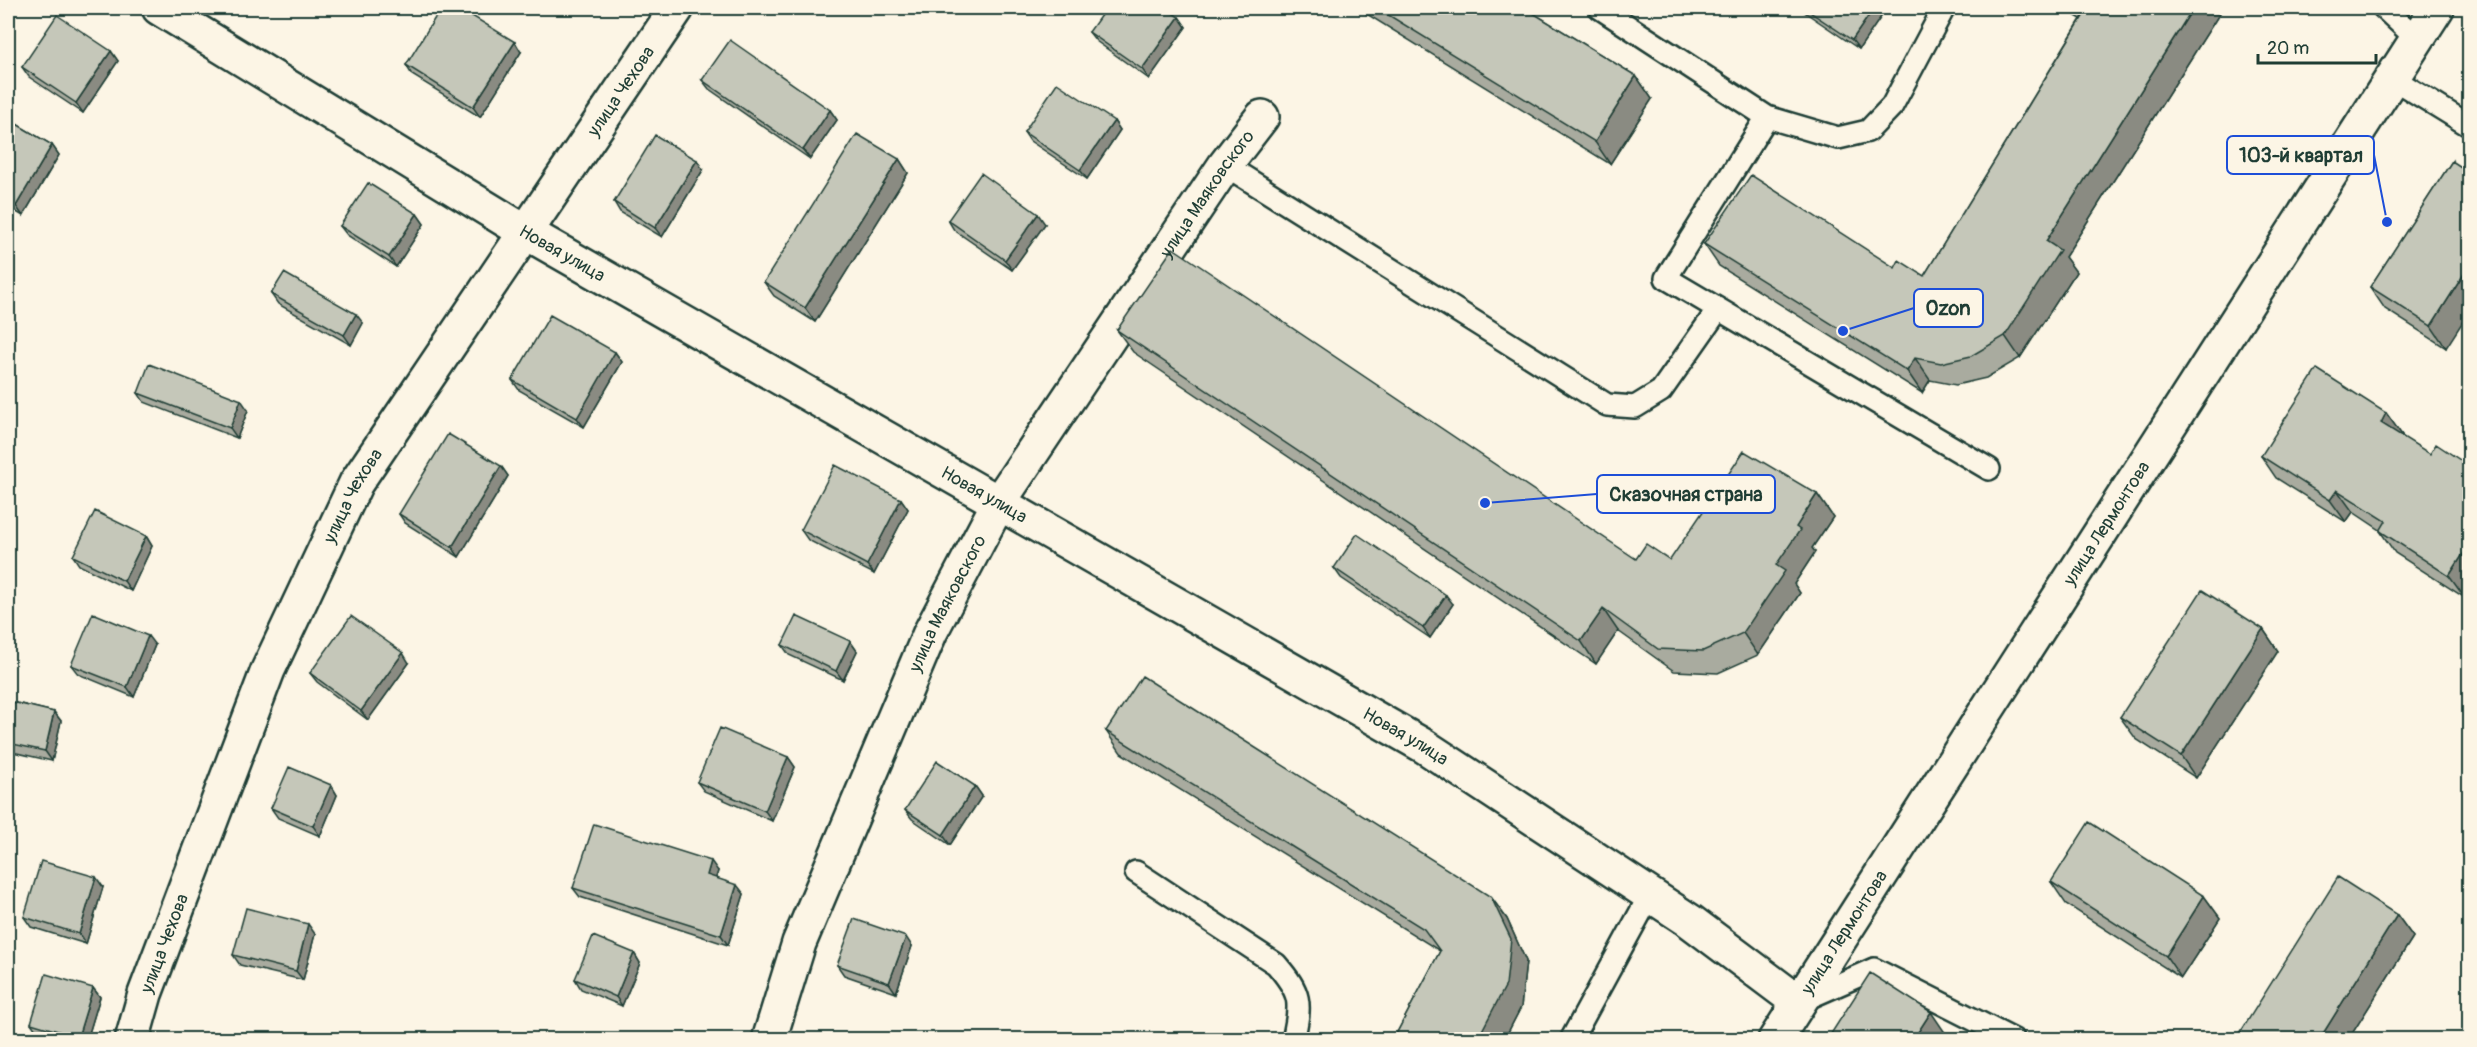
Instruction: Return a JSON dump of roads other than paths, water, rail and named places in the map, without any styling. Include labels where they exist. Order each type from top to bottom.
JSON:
[{"type":"street","name":"Новая улица","points":[[159,8],[527,233],[1424,746],[1650,895],[1798,1002]]},
{"type":"street","name":"улица Чехова","points":[[132,1040],[145,994],[268,670],[356,483],[677,8]]},
{"type":"street","name":"улица Лермонтова","points":[[1775,1040],[2437,8]]},
{"type":"street","name":"улица Маяковского","points":[[769,1040],[799,943],[930,633],[999,502],[1226,165],[1262,117]]},
{"type":"lane","points":[[1600,8],[1767,117],[1838,138],[1869,131],[1892,106],[1944,8]]},
{"type":"lane","points":[[2384,8],[2417,39]]},
{"type":"lane","points":[[2392,78],[2469,126]]},
{"type":"lane","points":[[1767,117],[1666,278],[1717,311],[1989,469]]},
{"type":"lane","points":[[1226,165],[1608,405],[1635,407],[1660,391],[1717,311]]},
{"type":"lane","points":[[1137,872],[1276,964],[1294,985],[1300,1011],[1293,1040]]},
{"type":"lane","points":[[1571,1040],[1650,895]]},
{"type":"lane","points":[[1798,1002],[1874,969],[2014,1040]]},
{"type":"place","name":"103-й квартал","points":[[2387,222]]},
{"type":"place","name":"Ozon","points":[[1843,331]]},
{"type":"place","name":"Сказочная страна","points":[[1485,503]]}]
